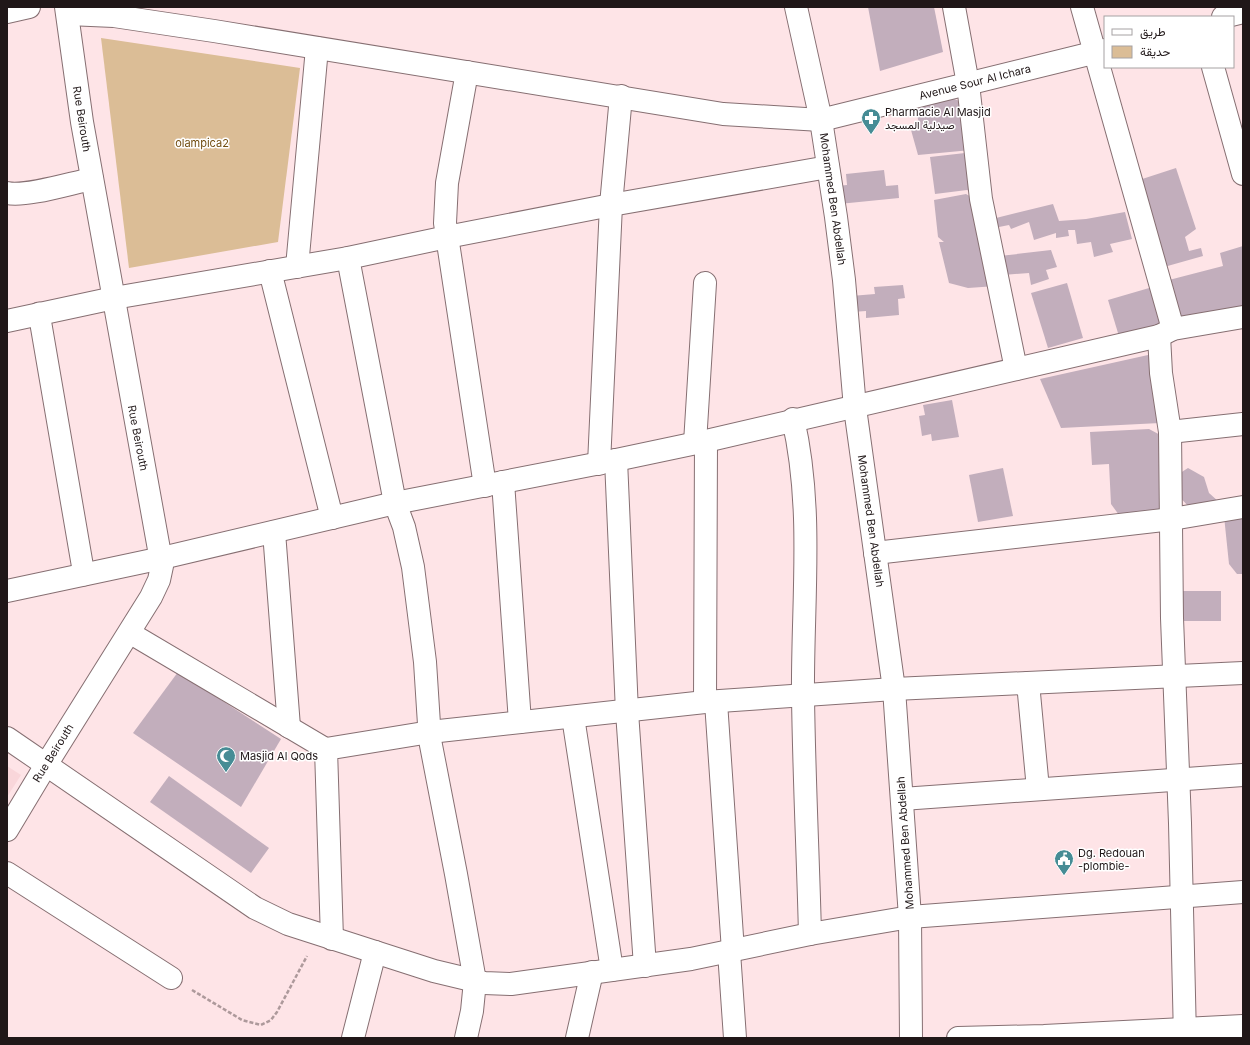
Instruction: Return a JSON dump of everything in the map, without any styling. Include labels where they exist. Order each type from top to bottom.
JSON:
[{"type":"street","points":[[7,12],[29,7]]},
{"type":"street","name":"Mohammed Ben Abdellah","points":[[796,7],[822,120],[844,280],[855,408],[894,689],[910,917],[911,1038]]},
{"type":"street","points":[[954,7],[968,84],[981,199],[1016,369]]},
{"type":"street","points":[[1082,7],[1100,52],[1166,333],[1161,373],[1170,432],[1172,618],[1178,780],[1184,1033]]},
{"type":"street","name":"Avenue Sour Al Ichara","points":[[67,10],[114,16],[621,96],[723,114],[822,120],[1100,52]]},
{"type":"street","name":"Rue Beirouth","points":[[7,830],[46,764],[130,633],[151,597],[159,580],[162,558],[130,397],[114,298],[82,122],[67,10]]},
{"type":"street","points":[[297,267],[317,48]]},
{"type":"street","points":[[1213,68],[1243,174]]},
{"type":"street","points":[[468,72],[447,183],[445,209],[447,236],[494,484],[520,722]]},
{"type":"street","points":[[621,96],[611,205],[608,462],[645,966]]},
{"type":"street","points":[[7,321],[114,298],[348,258],[447,236],[611,205],[828,167]]},
{"type":"street","points":[[7,193],[13,194],[35,191],[92,179]]},
{"type":"street","points":[[348,258],[395,503],[404,527],[418,599],[425,662],[430,732],[475,981],[472,1011],[466,1038]]},
{"type":"street","points":[[270,271],[332,518]]},
{"type":"street","points":[[705,283],[700,442],[711,702],[731,952],[735,1038]]},
{"type":"street","points":[[39,313],[84,575]]},
{"type":"street","points":[[7,591],[162,558],[395,503],[608,462],[700,442],[793,419],[855,408],[1166,333],[1243,317]]},
{"type":"street","points":[[793,419],[801,463],[804,530],[805,622],[803,695],[810,934]]},
{"type":"street","points":[[1170,432],[1243,424]]},
{"type":"street","points":[[876,553],[1172,519],[1243,507]]},
{"type":"street","points":[[274,532],[289,727]]},
{"type":"street","points":[[130,633],[326,749],[430,732],[711,702],[894,689],[1243,672]]},
{"type":"street","points":[[1028,683],[1038,790]]},
{"type":"street","points":[[573,717],[602,971],[577,1038]]},
{"type":"street","points":[[7,738],[255,908],[288,924],[374,952],[434,971],[489,984],[510,984],[645,966],[731,952],[810,934],[910,917],[1243,892]]},
{"type":"street","points":[[325,936],[326,749]]},
{"type":"street","points":[[902,799],[1243,775]]},
{"type":"street","points":[[7,873],[172,978]]},
{"type":"street","points":[[353,1038],[374,952]]},
{"type":"street","points":[[958,1038],[1184,1033],[1243,1026]]},
{"type":"path","points":[[172,978],[242,1020],[261,1025],[271,1020],[325,936]]},
{"type":"shaded area","points":[[7,766],[21,775],[7,797]]},
{"type":"green space","name":"olampica2","points":[[101,38],[300,68],[278,242],[129,268]]},
{"type":"building","points":[[868,7],[934,7],[943,52],[880,71]]},
{"type":"building","points":[[954,99],[968,104],[971,150],[918,155],[911,130],[919,126],[916,106]]},
{"type":"building","points":[[965,153],[973,160],[979,196],[967,190],[935,194],[930,157]]},
{"type":"building","points":[[1176,168],[1196,229],[1185,237],[1189,251],[1201,248],[1203,256],[1164,267],[1133,182]]},
{"type":"building","points":[[884,170],[886,186],[898,185],[899,198],[839,204],[837,186],[847,185],[846,174]]},
{"type":"building","points":[[966,194],[978,201],[996,286],[968,288],[949,283],[939,242],[944,242],[938,237],[934,200]]},
{"type":"building","points":[[1053,204],[1059,221],[1086,219],[1125,212],[1132,239],[1110,244],[1113,252],[1094,257],[1091,242],[1077,244],[1075,230],[1068,230],[1069,236],[1056,238],[1056,233],[1034,240],[1029,222],[1011,229],[1009,225],[989,229],[988,220]]},
{"type":"building","points":[[1243,246],[1243,312],[1190,324],[1178,313],[1169,280],[1223,266],[1220,253]]},
{"type":"building","points":[[1051,250],[1057,267],[1046,270],[1049,279],[1031,285],[1029,273],[1003,275],[1000,256]]},
{"type":"building","points":[[1067,283],[1083,338],[1048,348],[1031,293]]},
{"type":"building","points":[[903,285],[905,298],[898,299],[899,315],[866,318],[866,311],[852,312],[851,296],[875,294],[874,287]]},
{"type":"building","points":[[1156,286],[1168,327],[1128,339],[1118,333],[1108,300]]},
{"type":"building","points":[[1148,355],[1156,360],[1160,423],[1061,428],[1040,379]]},
{"type":"building","points":[[952,400],[959,437],[932,441],[931,434],[922,436],[919,416],[925,415],[923,405]]},
{"type":"building","points":[[1149,429],[1166,438],[1161,513],[1119,515],[1111,504],[1109,464],[1092,465],[1090,432]]},
{"type":"building","points":[[1003,468],[1013,516],[978,522],[969,475]]},
{"type":"building","points":[[1188,468],[1204,477],[1209,493],[1219,502],[1189,507],[1176,493],[1174,477]]},
{"type":"building","points":[[1243,515],[1243,574],[1237,574],[1229,564],[1224,516]]},
{"type":"building","points":[[1176,591],[1221,591],[1221,621],[1176,621]]},
{"type":"building","name":"Masjid Al Qods","points":[[178,672],[281,739],[241,807],[133,733]]},
{"type":"building","points":[[169,776],[269,848],[251,873],[150,802]]},
{"type":"place","name":"Pharmacie Al Masjid صيدلية المسجد","points":[[871,135]]},
{"type":"place","name":"Masjid Al Qods","points":[[226,773]]},
{"type":"place","name":"Dg. Redouan -plombie-","points":[[1064,876]]}]
